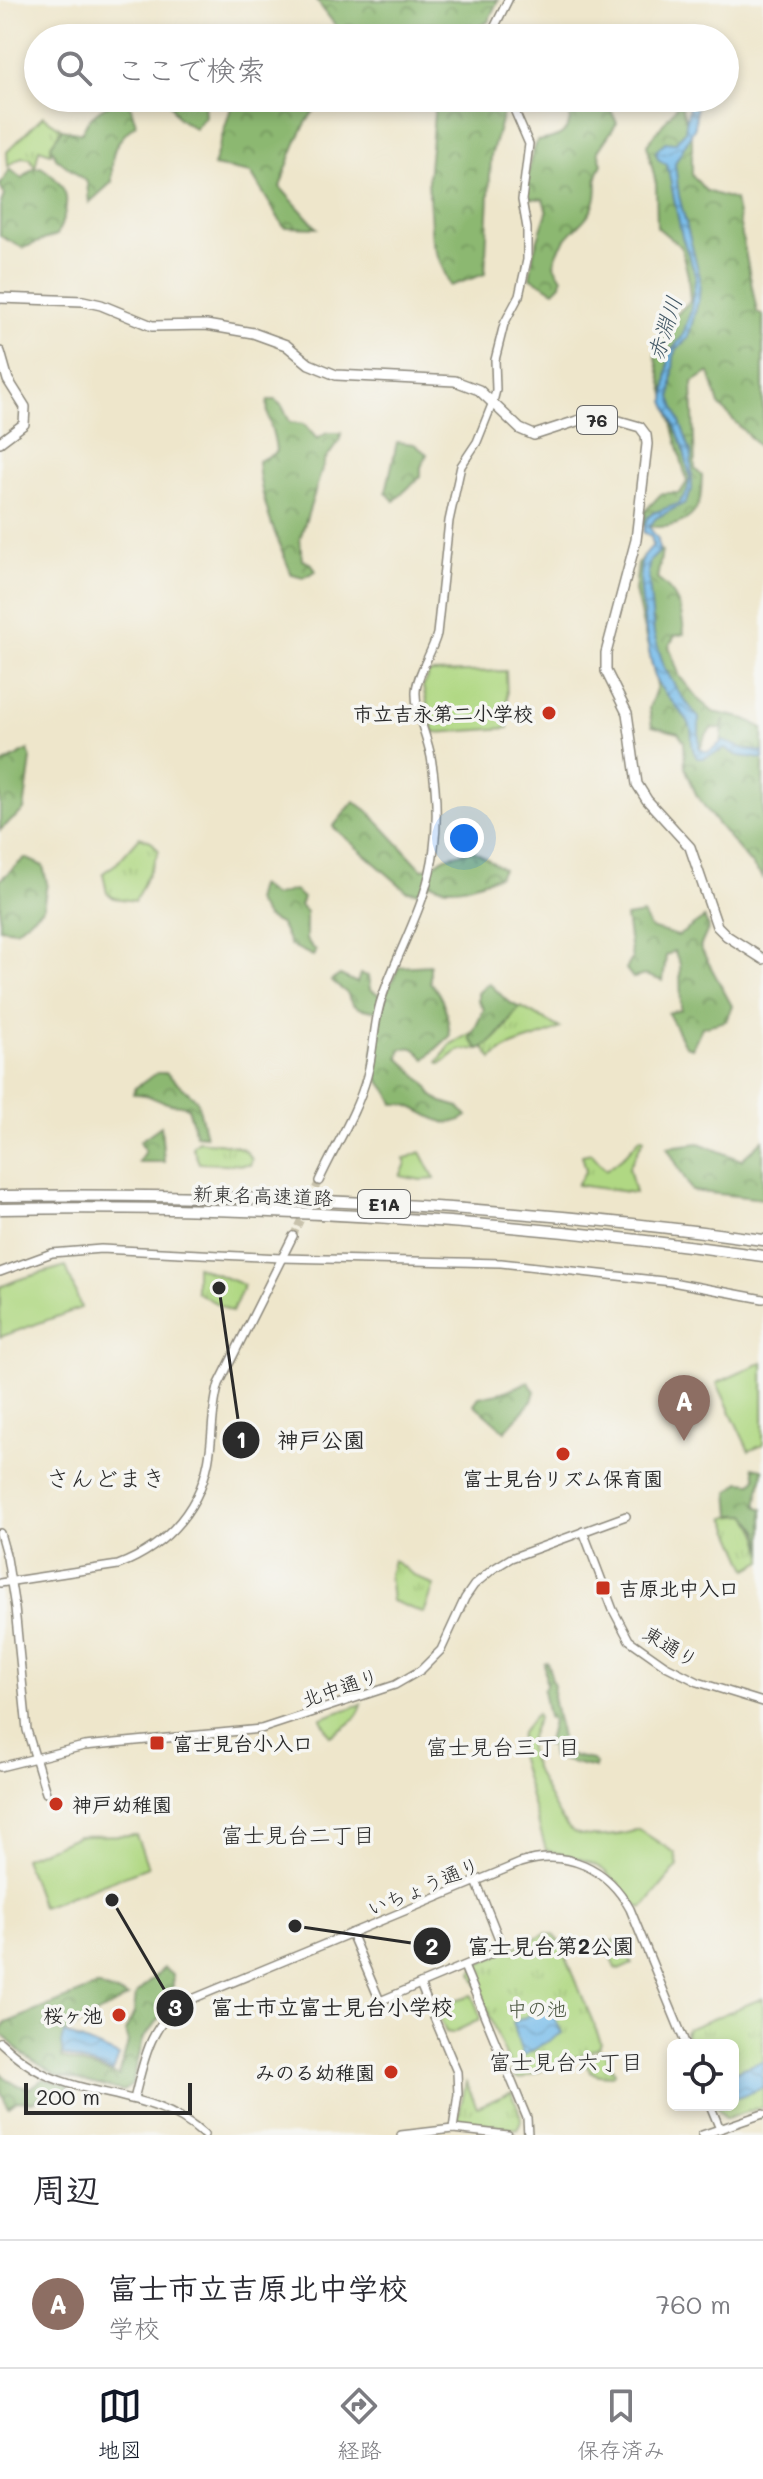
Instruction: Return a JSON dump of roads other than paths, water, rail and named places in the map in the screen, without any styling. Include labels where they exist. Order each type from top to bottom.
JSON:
[{"type":"highway","name":"新東名高速道路","points":[[2,1196],[167,1196],[430,1207],[528,1214],[763,1240]]},
{"type":"highway","name":"新東名高速道路","points":[[2,1209],[183,1210],[354,1216],[527,1229],[763,1256]]},
{"type":"main road","name":"76","points":[[0,298],[83,301],[152,326],[206,325],[253,333],[286,345],[309,364],[329,373],[443,378],[465,383],[493,402],[520,429],[534,435],[583,419],[633,423],[646,435],[641,510],[606,653],[606,671],[627,713],[634,774],[641,791],[690,847],[717,926],[763,959]]},
{"type":"main road","points":[[0,352],[8,380],[26,412],[24,424],[0,442]]},
{"type":"street","points":[[496,24],[508,0]]},
{"type":"street","points":[[319,1181],[361,1094],[383,992],[409,936],[432,865],[435,794],[416,688],[437,634],[449,521],[461,466],[477,442],[493,402],[496,390],[495,360],[504,324],[519,296],[528,246],[522,200],[529,144],[515,112]]},
{"type":"street","points":[[0,1583],[118,1565],[135,1559],[159,1543],[184,1518],[204,1481],[210,1452],[214,1399],[219,1384],[293,1236]]},
{"type":"street","points":[[0,1272],[42,1256],[84,1249],[501,1263],[672,1282],[763,1299]]},
{"type":"street","name":"北中通り","points":[[0,1767],[84,1746],[259,1729],[395,1685],[421,1670],[441,1650],[465,1598],[486,1574],[511,1558],[626,1516]]},
{"type":"street","name":"東通り","points":[[583,1531],[617,1620],[629,1640],[666,1666],[698,1682],[763,1702]]},
{"type":"street","points":[[0,1533],[10,1581],[27,1730],[46,1793]]},
{"type":"street","name":"いちょう通り","points":[[134,2099],[153,2033],[179,2006],[476,1881],[526,1861],[545,1857],[574,1860],[606,1877],[620,1892],[684,2039]]},
{"type":"street","points":[[351,1933],[380,2001],[503,1949],[476,1881]]},
{"type":"street","points":[[464,1966],[527,2118],[528,2135]]},
{"type":"street","points":[[420,1984],[459,2082],[453,2129]]},
{"type":"street","points":[[0,2042],[27,2064],[49,2076],[134,2099],[178,2115],[204,2135]]},
{"type":"street","points":[[712,2111],[720,2129]]},
{"type":"street","points":[[702,2135],[763,2114]]},
{"type":"street","points":[[401,2135],[453,2129],[508,2135]]},
{"type":"water","points":[[688,112],[696,112],[695,127],[675,163],[679,196],[700,277],[699,298],[688,338],[674,357],[671,397],[691,452],[692,490],[685,503],[656,518],[649,527],[658,539],[659,552],[650,561],[648,571],[654,634],[664,667],[699,718],[699,749],[708,752],[723,741],[763,752],[763,759],[739,756],[725,749],[697,758],[689,723],[661,688],[654,674],[642,602],[642,560],[653,545],[651,536],[643,532],[647,518],[678,504],[687,492],[690,478],[683,446],[665,401],[669,354],[682,337],[690,313],[696,276],[682,237],[667,165],[658,159],[656,151],[665,142],[675,143],[685,131]]},
{"type":"water","points":[[549,2006],[562,2033],[523,2056],[512,2023]]},
{"type":"water","points":[[64,2033],[119,2056],[113,2072],[63,2055],[61,2043]]},
{"type":"water","points":[[763,2061],[763,2088],[739,2097],[739,2070]]},
{"type":"tunnel","points":[[293,1236],[319,1181]]},
{"type":"place","name":"市立吉永第二小学校","points":[[549,713]]},
{"type":"place","name":"神戸公園","points":[[219,1288]]},
{"type":"place","name":"富士市立吉原北中学校","points":[[684,1441]]},
{"type":"place","name":"富士見台リズム保育園","points":[[563,1454]]},
{"type":"place","name":"吉原北中入口","points":[[603,1588]]},
{"type":"place","name":"富士見台小入口","points":[[157,1743]]},
{"type":"place","name":"神戸幼稚園","points":[[56,1804]]},
{"type":"place","name":"富士市立富士見台小学校","points":[[112,1900]]},
{"type":"place","name":"富士見台第2公園","points":[[295,1926]]},
{"type":"place","name":"桜ヶ池","points":[[119,2015]]},
{"type":"place","name":"みのる幼稚園","points":[[391,2072]]},
{"type":"district","name":"さんどまき","points":[[106,1477]]},
{"type":"district","name":"富士見台三丁目","points":[[503,1746]]},
{"type":"district","name":"富士見台二丁目","points":[[298,1834]]},
{"type":"district","name":"富士見台六丁目","points":[[566,2061]]},
{"type":"water label","name":"赤淵川","points":[[664,328]]},
{"type":"park label","name":"中の池","points":[[537,2008]]}]
